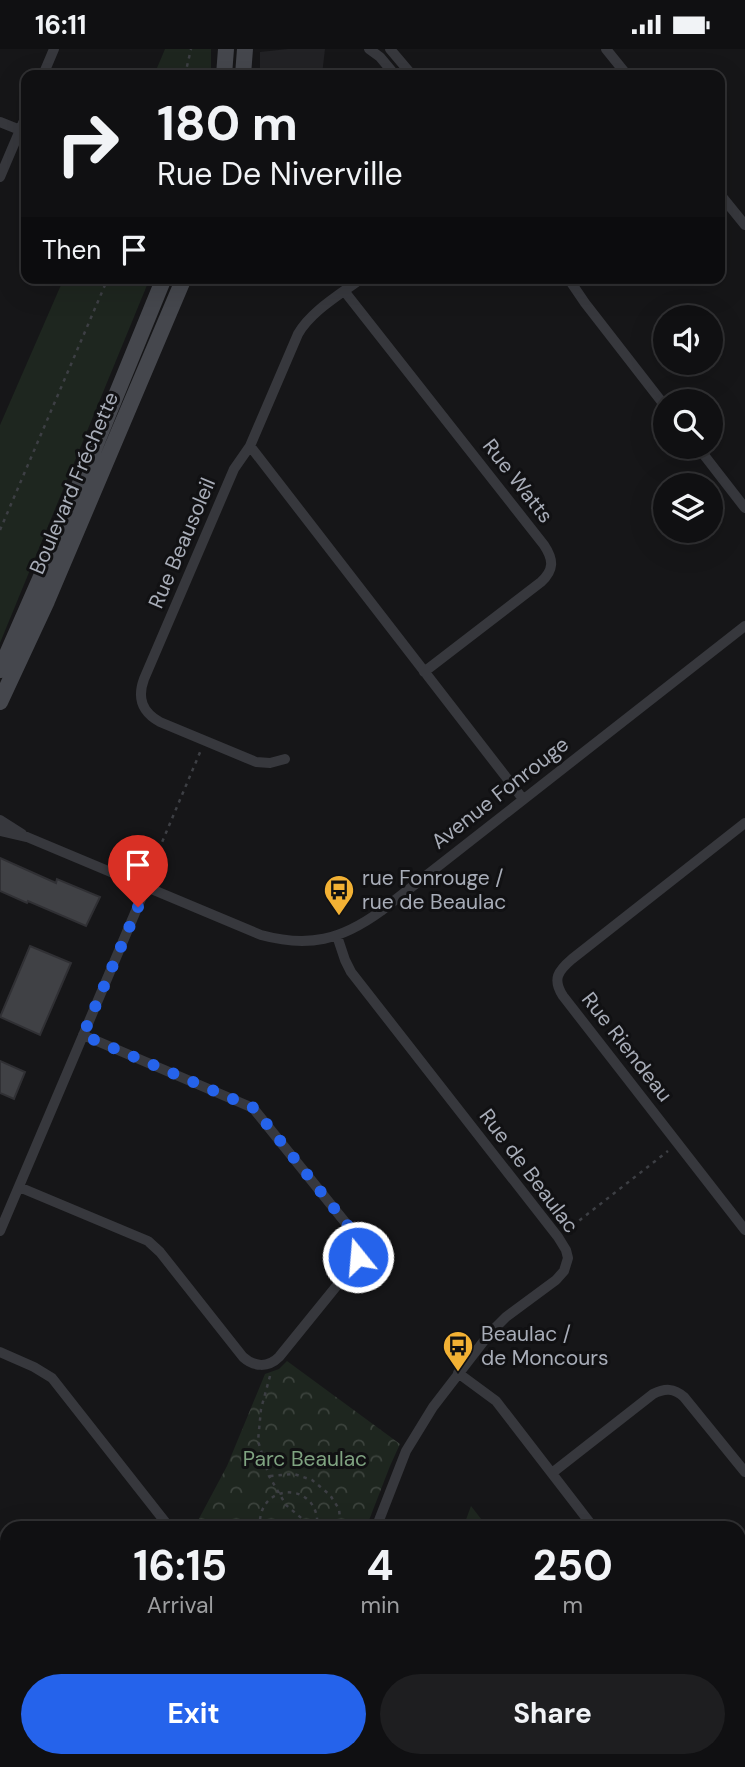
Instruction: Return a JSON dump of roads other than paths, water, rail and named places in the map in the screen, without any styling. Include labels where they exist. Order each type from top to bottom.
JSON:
[{"type":"main road","points":[[224,70],[226,49]]},
{"type":"main road","points":[[243,70],[245,49]]},
{"type":"main road","name":"Boulevard Fréchette","points":[[0,670],[54,547],[161,284]]},
{"type":"main road","name":"Boulevard Fréchette","points":[[0,702],[47,601],[181,284]]},
{"type":"street","points":[[45,70],[54,49]]},
{"type":"street","points":[[369,49],[392,70]]},
{"type":"street","points":[[390,49],[408,70]]},
{"type":"street","points":[[606,49],[623,70]]},
{"type":"street","points":[[0,122],[20,130],[0,177]]},
{"type":"street","points":[[725,200],[745,225]]},
{"type":"street","name":"Rue Beausoleil","points":[[285,759],[270,763],[256,762],[205,741],[154,719],[143,707],[140,698],[142,685],[234,469],[250,446],[303,325],[355,284]]},
{"type":"street","points":[[570,284],[653,390]]},
{"type":"street","name":"Rue Watts","points":[[345,292],[544,545],[552,560],[552,569],[541,582],[424,671]]},
{"type":"street","points":[[250,446],[523,799]]},
{"type":"street","points":[[707,459],[745,508]]},
{"type":"street","name":"Avenue Fonrouge","points":[[27,837],[273,938],[300,941],[337,936],[358,927],[381,911],[745,626]]},
{"type":"street","points":[[0,820],[27,837]]},
{"type":"street","name":"Rue Riendeau","points":[[745,823],[572,958],[562,968],[557,981],[563,996],[745,1230]]},
{"type":"street","points":[[0,831],[27,837]]},
{"type":"street","points":[[0,1231],[146,887]]},
{"type":"street","name":"Rue de Beaulac","points":[[337,936],[351,972],[558,1237],[568,1258],[564,1271],[556,1280],[498,1325],[481,1343],[433,1407],[410,1444],[379,1521]]},
{"type":"street","points":[[19,1187],[148,1241],[160,1252],[243,1357],[250,1363],[261,1366],[275,1361],[356,1262],[359,1247],[353,1232],[254,1108],[83,1035]]},
{"type":"street","points":[[0,1352],[52,1378],[164,1521]]},
{"type":"street","points":[[458,1373],[496,1401],[589,1521]]},
{"type":"street","points":[[552,1473],[653,1394],[668,1389],[684,1397],[745,1472]]},
{"type":"place","name":"rue Fonrouge / rue de Beaulac","points":[[339,917]]},
{"type":"place","name":"Beaulac / de Moncours","points":[[458,1373]]},
{"type":"park label","name":"Parc Beaulac","points":[[305,1459]]}]
